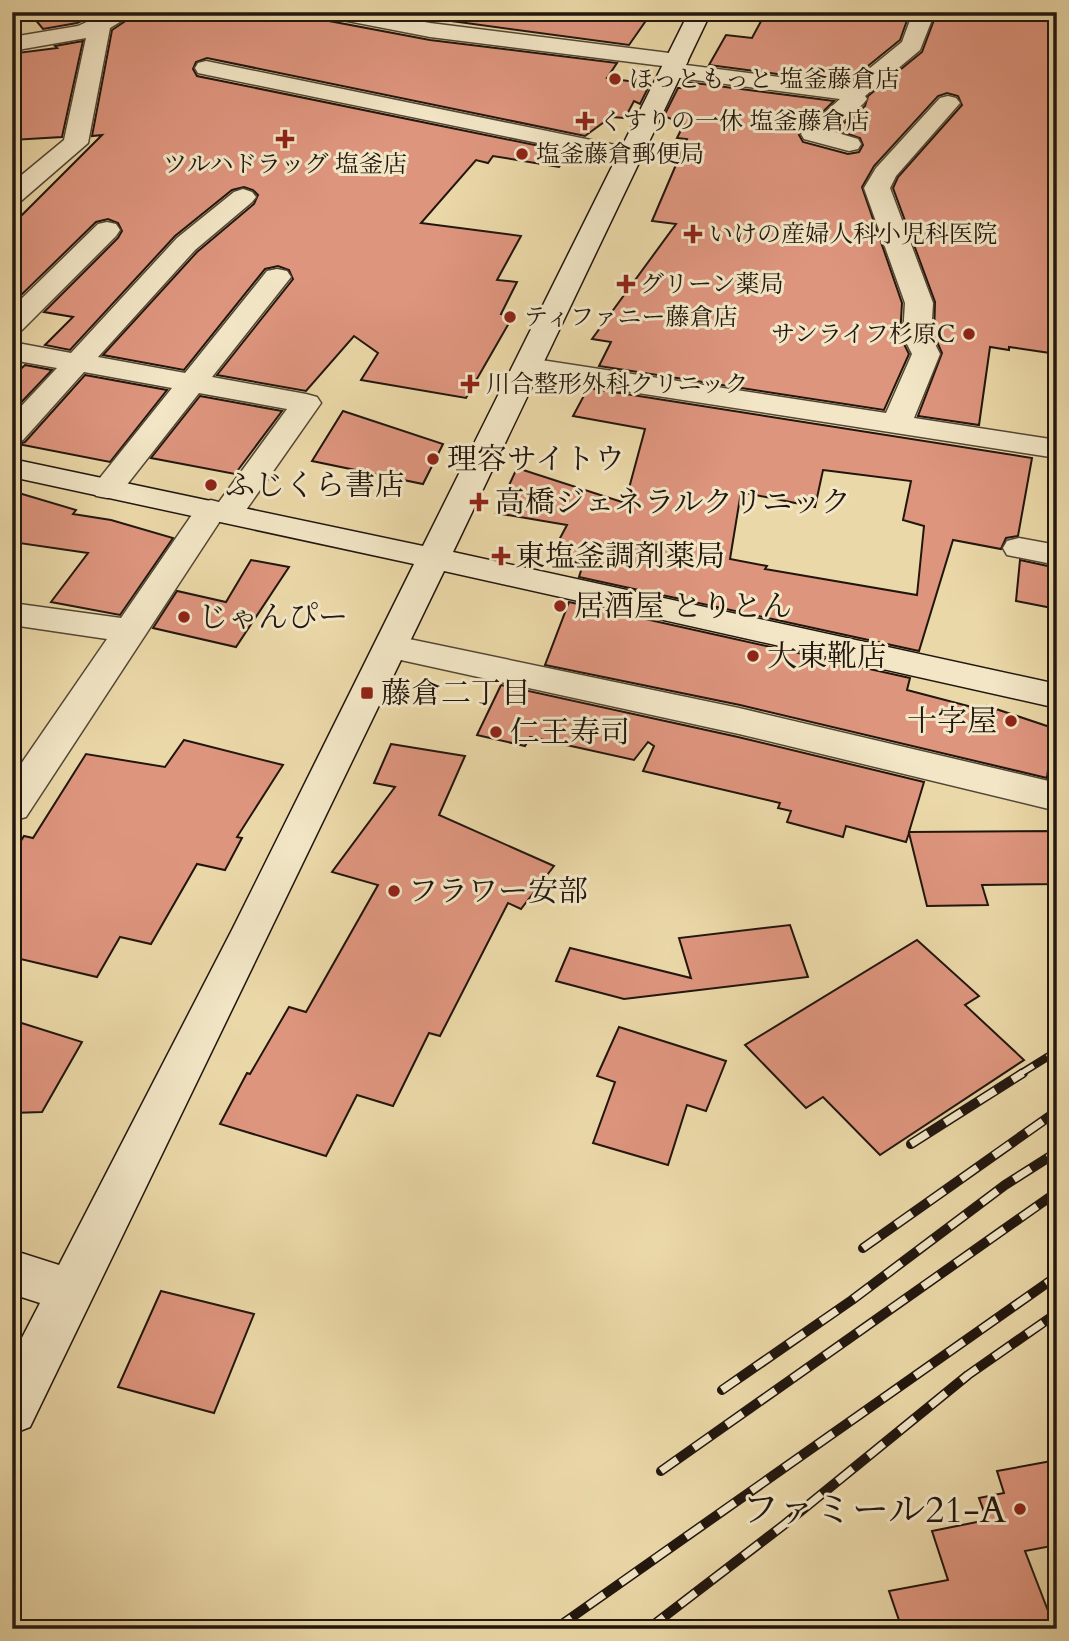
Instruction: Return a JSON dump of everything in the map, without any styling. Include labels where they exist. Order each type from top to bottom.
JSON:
[{"type":"street","points":[[21,35],[83,32],[125,12]]},
{"type":"street","points":[[332,12],[430,30],[853,94],[912,45],[924,12]]},
{"type":"street","points":[[12,1410],[247,940],[700,12]]},
{"type":"street","points":[[12,196],[76,143],[100,25]]},
{"type":"street","points":[[206,68],[630,155]]},
{"type":"street","points":[[849,144],[813,134],[855,99],[853,94]]},
{"type":"street","points":[[896,424],[926,354],[917,336],[919,303],[877,188],[885,173],[948,103]]},
{"type":"street","points":[[12,434],[186,244],[243,197]]},
{"type":"street","points":[[12,324],[107,230]]},
{"type":"street","points":[[107,488],[277,277]]},
{"type":"street","points":[[12,351],[306,403],[130,631],[16,796]]},
{"type":"street","points":[[528,367],[1057,449]]},
{"type":"street","points":[[12,468],[1057,696]]},
{"type":"street","points":[[1019,548],[1057,555]]},
{"type":"street","points":[[12,614],[130,631]]},
{"type":"street","points":[[390,647],[739,722],[1057,797]]},
{"type":"street","points":[[12,1272],[71,1291]]},
{"type":"building","points":[[29,12],[101,12],[77,23],[43,29]]},
{"type":"building","points":[[139,12],[288,12],[321,16],[324,20],[430,40],[617,63],[607,78],[650,84],[640,104],[634,101],[625,118],[611,117],[585,136],[207,58],[196,62],[193,69],[197,76],[569,152],[559,167],[493,156],[488,163],[476,160],[421,223],[521,236],[497,280],[517,282],[501,314],[513,316],[466,398],[361,380],[378,353],[354,336],[306,391],[217,375],[293,279],[289,270],[278,266],[265,269],[184,370],[103,355],[197,252],[254,204],[258,195],[244,187],[232,190],[175,236],[70,350],[45,345],[73,317],[44,312],[118,238],[122,231],[118,223],[108,219],[96,222],[12,304],[12,225],[102,135],[92,136],[112,30]]},
{"type":"building","points":[[385,12],[652,12],[629,45]]},
{"type":"building","points":[[766,12],[910,12],[900,40],[847,83],[709,65],[726,35],[752,38]]},
{"type":"building","points":[[937,12],[1011,12],[1010,18],[1057,13],[1057,354],[990,347],[979,425],[918,416],[942,353],[934,335],[935,302],[893,188],[898,177],[962,105],[958,96],[947,93],[938,96],[874,166],[862,187],[902,303],[900,336],[909,354],[884,410],[599,366],[611,342],[592,339],[676,224],[652,221],[687,139],[677,138],[684,124],[664,116],[678,88],[682,88],[687,82],[834,101],[799,135],[803,142],[848,154],[859,152],[863,145],[860,138],[836,130],[865,106],[868,96],[922,52]]},
{"type":"building","points":[[83,41],[62,137],[12,140],[12,68],[18,67],[17,53],[57,48],[55,46]]},
{"type":"building","points":[[25,365],[52,370],[12,412],[12,377]]},
{"type":"building","points":[[85,375],[167,390],[110,462],[18,444],[25,442]]},
{"type":"building","points":[[588,388],[1032,458],[1018,536],[1006,538],[1001,549],[953,540],[919,651],[579,577],[583,564],[550,557],[567,525],[496,513],[517,468],[625,503],[645,429],[573,416]],"holes":[[[823,470],[911,481],[903,520],[924,526],[917,595],[765,569],[767,566],[730,559],[741,492],[815,507]]]},
{"type":"building","points":[[200,396],[282,411],[235,474],[151,458]]},
{"type":"building","points":[[343,411],[443,444],[423,484],[312,461]]},
{"type":"building","points":[[12,491],[76,510],[73,514],[111,520],[173,538],[120,615],[51,602],[88,553],[12,542]]},
{"type":"building","points":[[251,560],[289,567],[236,647],[153,628],[177,591],[226,602]]},
{"type":"building","points":[[1020,560],[1057,568],[1057,609],[1016,601]]},
{"type":"building","points":[[569,602],[910,678],[907,690],[987,711],[987,706],[1053,728],[1047,778],[740,705],[545,665]]},
{"type":"building","points":[[501,685],[738,737],[924,782],[909,832],[1057,831],[1057,884],[982,885],[988,905],[927,906],[909,833],[906,842],[846,826],[843,837],[787,822],[791,811],[778,808],[780,803],[643,771],[654,746],[648,742],[634,760],[530,737],[525,746],[477,735]]},
{"type":"building","points":[[184,740],[283,765],[237,837],[242,838],[225,870],[197,864],[151,944],[120,937],[97,977],[12,957],[12,855],[24,836],[33,838],[86,754],[165,767]]},
{"type":"building","points":[[391,744],[465,756],[439,815],[554,866],[521,909],[508,903],[440,1036],[429,1033],[393,1106],[357,1095],[326,1156],[220,1124],[247,1073],[250,1074],[289,1007],[306,1012],[378,885],[332,872],[395,787],[374,783]]},
{"type":"building","points":[[790,925],[808,977],[624,999],[556,981],[570,948],[691,978],[679,938]]},
{"type":"building","points":[[917,940],[979,996],[965,1005],[1024,1060],[880,1155],[823,1097],[806,1108],[745,1045]]},
{"type":"building","points":[[12,1020],[82,1042],[42,1112],[12,1113]]},
{"type":"building","points":[[619,1027],[726,1061],[706,1111],[687,1105],[668,1165],[593,1143],[615,1082],[597,1076]]},
{"type":"building","points":[[161,1291],[254,1314],[214,1413],[118,1387]]},
{"type":"building","points":[[1057,1460],[1057,1545],[1025,1551],[1055,1629],[902,1629],[889,1591],[948,1580],[932,1531],[987,1520],[979,1498],[1004,1493],[997,1471]]},
{"type":"railway","points":[[1020,1074],[1057,1051]]},
{"type":"railway","points":[[911,1144],[1023,1073]]},
{"type":"railway","points":[[863,1248],[1057,1111]]},
{"type":"railway","points":[[722,1390],[852,1300],[1005,1185],[1057,1152]]},
{"type":"railway","points":[[661,1471],[1057,1192]]},
{"type":"railway","points":[[555,1629],[1057,1276]]},
{"type":"railway","points":[[648,1629],[785,1524],[968,1375],[1057,1313]]},
{"type":"place","name":"ほっともっと 塩釜藤倉店","points":[[615,79]]},
{"type":"place","name":"くすりの一休 塩釜藤倉店","points":[[585,121]]},
{"type":"place","name":"ツルハドラッグ 塩釜店","points":[[285,139]]},
{"type":"place","name":"塩釜藤倉郵便局","points":[[522,154]]},
{"type":"place","name":"いけの産婦人科小児科医院","points":[[693,234]]},
{"type":"place","name":"グリーン薬局","points":[[626,284]]},
{"type":"place","name":"ティファニー藤倉店","points":[[510,317]]},
{"type":"place","name":"サンライフ杉原C","points":[[969,334]]},
{"type":"place","name":"川合整形外科クリニック","points":[[470,384]]},
{"type":"place","name":"理容サイトウ","points":[[433,459]]},
{"type":"place","name":"ふじくら書店","points":[[211,485]]},
{"type":"place","name":"高橋ジェネラルクリニック","points":[[479,502]]},
{"type":"place","name":"東塩釜調剤薬局","points":[[501,556]]},
{"type":"place","name":"居酒屋 とりとん","points":[[560,606]]},
{"type":"place","name":"じゃんぴー","points":[[184,617]]},
{"type":"place","name":"大東靴店","points":[[753,656]]},
{"type":"place","name":"藤倉二丁目","points":[[367,693]]},
{"type":"place","name":"十字屋","points":[[1011,721]]},
{"type":"place","name":"仁王寿司","points":[[496,732]]},
{"type":"place","name":"フラワー安部","points":[[394,891]]},
{"type":"place","name":"ファミール21-A","points":[[1020,1509]]}]
